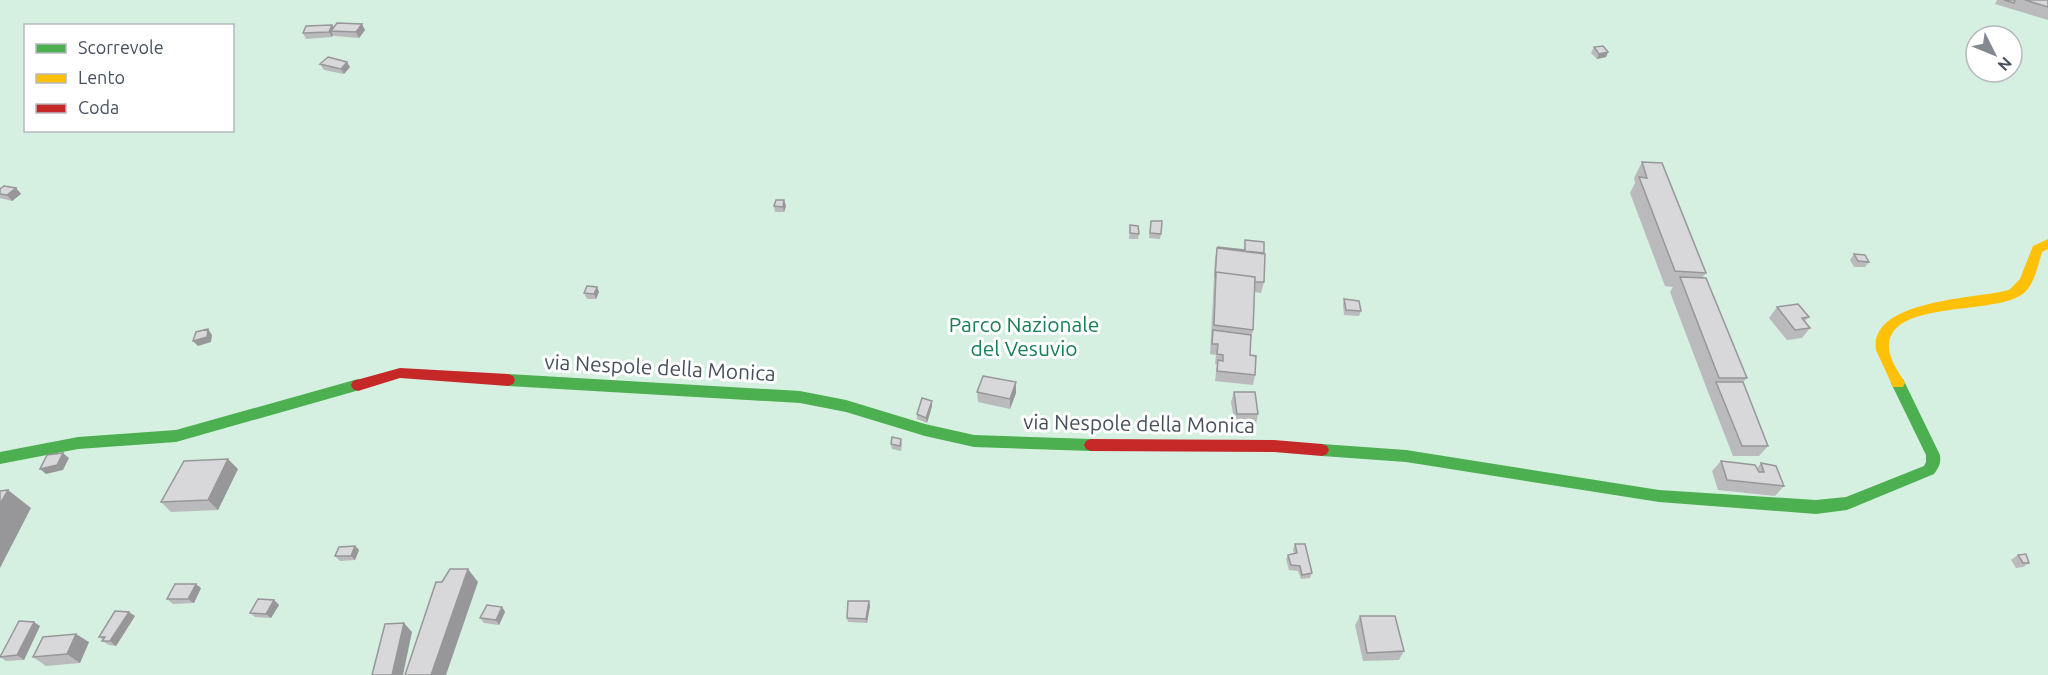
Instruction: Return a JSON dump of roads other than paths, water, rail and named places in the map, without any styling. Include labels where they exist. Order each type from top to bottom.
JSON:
[{"type":"street","name":"via Nespole della Monica","points":[[0,458],[78,442],[176,436],[400,374],[800,397],[846,406],[925,430],[974,441],[1039,445],[1274,446],[1395,455],[1659,496],[1816,507],[1847,503],[1929,470],[1934,463],[1933,455],[1882,353],[1880,342],[1887,327],[1901,319],[1932,310],[2014,293],[2021,289],[2037,249],[2048,243]]},
{"type":"park label","name":"Parco Nazionale del Vesuvio","points":[[1024,337]]}]
